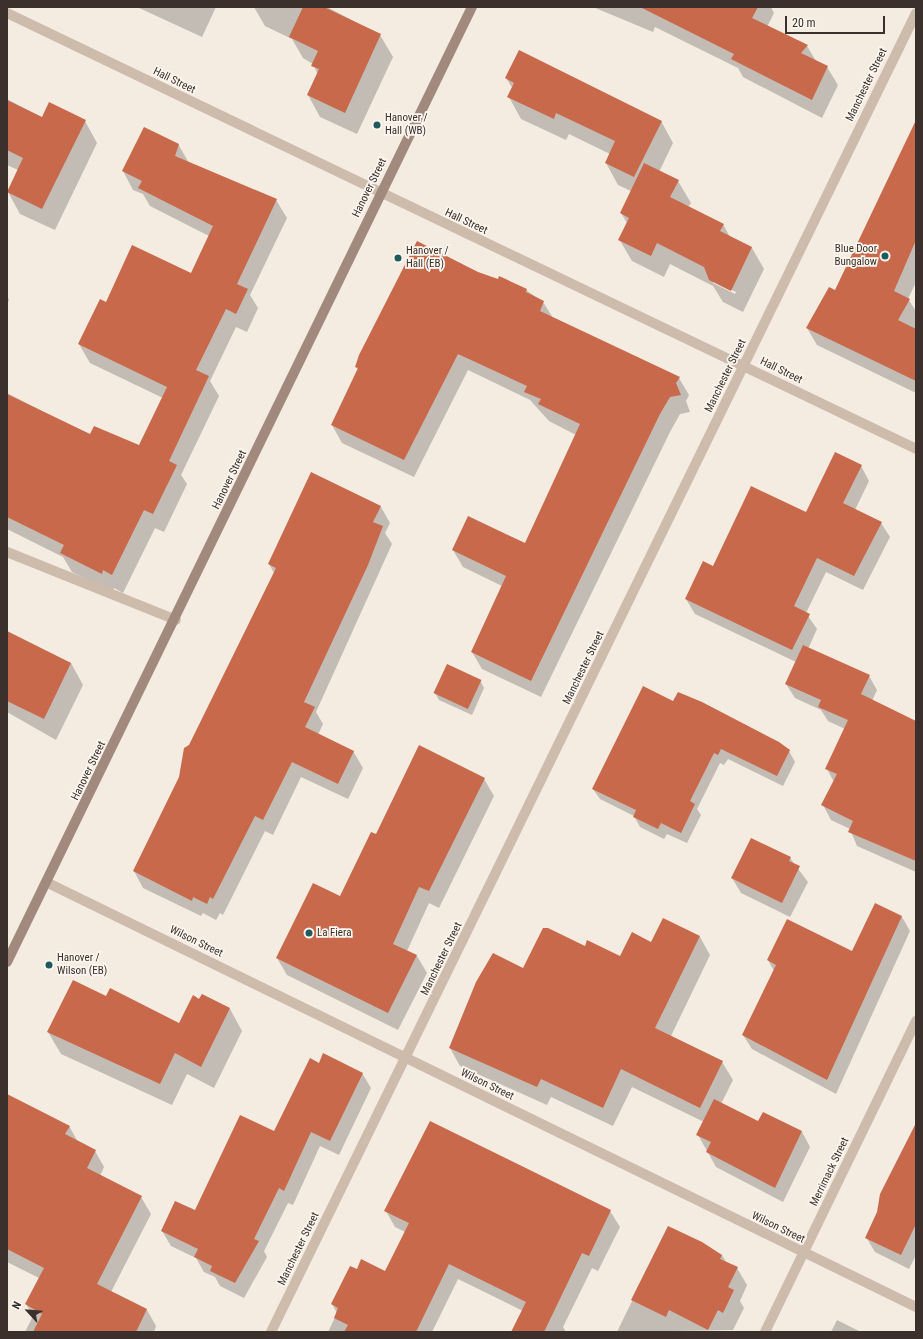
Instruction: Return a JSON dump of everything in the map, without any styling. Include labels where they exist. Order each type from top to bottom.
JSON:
[{"type":"street","name":"Hanover Street","points":[[7,962],[48,883],[380,194],[472,7]]},
{"type":"street","name":"Hall Street","points":[[7,13],[380,194],[916,449]]},
{"type":"street","name":"Manchester Street","points":[[271,1332],[916,13]]},
{"type":"street","points":[[7,552],[176,620]]},
{"type":"street","name":"Wilson Street","points":[[48,883],[804,1254],[916,1307]]},
{"type":"street","name":"Merrimack Street","points":[[765,1332],[916,1021]]},
{"type":"building","points":[[303,7],[324,7],[381,34],[345,113],[307,95],[319,69],[311,66],[318,51],[289,37]]},
{"type":"building","points":[[640,7],[758,7],[752,18],[808,45],[801,53],[828,66],[812,100],[731,59],[734,54]]},
{"type":"building","points":[[519,50],[662,121],[634,177],[605,163],[615,141],[556,113],[554,119],[507,97],[514,83],[505,78]]},
{"type":"building","points":[[7,100],[42,117],[49,102],[86,120],[42,209],[7,192],[23,158],[7,150]]},
{"type":"building","points":[[916,120],[916,240],[894,291],[910,299],[898,320],[916,329],[916,381],[806,328],[829,287],[835,290]]},
{"type":"building","points":[[144,127],[179,144],[175,156],[277,199],[237,284],[248,289],[236,314],[226,309],[196,370],[209,376],[169,461],[177,465],[153,514],[144,510],[112,575],[103,570],[102,574],[60,553],[64,545],[7,517],[7,394],[90,434],[94,426],[139,445],[167,387],[78,344],[100,299],[106,302],[132,245],[191,273],[213,226],[138,188],[142,181],[122,171]]},
{"type":"building","points":[[644,163],[679,180],[670,197],[724,224],[720,231],[752,247],[731,291],[709,280],[704,267],[657,243],[651,256],[618,240],[629,218],[620,213]]},
{"type":"building","points":[[417,241],[478,272],[498,279],[499,276],[527,289],[526,292],[544,301],[540,311],[680,377],[676,383],[681,395],[670,397],[660,414],[531,681],[471,652],[506,576],[452,550],[468,516],[525,543],[580,424],[538,404],[541,399],[524,392],[527,386],[458,354],[404,460],[331,425],[358,368],[355,367],[359,355]]},
{"type":"building","points":[[835,452],[862,465],[843,503],[882,522],[854,576],[817,558],[794,606],[810,614],[792,650],[685,599],[703,561],[713,566],[751,486],[806,512]]},
{"type":"building","points":[[311,472],[381,506],[373,522],[383,526],[368,565],[304,702],[315,707],[305,727],[354,751],[338,784],[292,762],[263,820],[255,816],[213,899],[210,897],[207,904],[193,897],[192,901],[133,871],[179,777],[184,748],[189,745],[276,568],[268,564]]},
{"type":"building","points":[[7,631],[71,663],[44,719],[7,701]]},
{"type":"building","points":[[803,645],[870,675],[861,694],[916,721],[916,861],[848,832],[853,821],[821,805],[837,774],[825,769],[848,720],[818,707],[821,700],[785,684]]},
{"type":"building","points":[[447,664],[481,680],[468,709],[433,693]]},
{"type":"building","points":[[643,686],[673,701],[678,692],[702,702],[779,742],[790,750],[777,776],[721,749],[718,755],[714,753],[690,801],[695,804],[681,833],[661,823],[658,829],[633,817],[636,810],[592,789]]},
{"type":"building","points":[[419,745],[485,778],[429,891],[419,887],[393,944],[417,955],[388,1013],[276,958],[313,883],[340,896],[371,832],[376,834]]},
{"type":"building","points":[[751,838],[791,857],[789,861],[800,866],[782,903],[731,878]]},
{"type":"building","points":[[875,903],[902,916],[827,1080],[742,1035],[776,965],[767,960],[787,919],[852,951]]},
{"type":"building","points":[[663,918],[700,936],[655,1028],[723,1061],[700,1108],[621,1069],[603,1108],[541,1079],[537,1087],[449,1048],[476,982],[493,953],[523,968],[543,928],[548,928],[585,946],[587,940],[620,956],[632,932],[651,942]]},
{"type":"building","points":[[73,980],[106,996],[110,988],[179,1023],[193,995],[199,999],[202,994],[230,1008],[201,1067],[175,1053],[160,1084],[47,1032]]},
{"type":"building","points":[[323,1053],[363,1073],[330,1141],[311,1132],[284,1191],[279,1188],[254,1239],[259,1241],[235,1283],[210,1271],[212,1266],[194,1257],[198,1249],[161,1231],[175,1201],[195,1210],[240,1115],[274,1131],[310,1058],[319,1063]]},
{"type":"building","points":[[7,1094],[70,1126],[65,1134],[96,1150],[87,1168],[142,1196],[97,1284],[147,1309],[136,1332],[33,1332],[42,1314],[25,1304],[44,1268],[7,1249]]},
{"type":"building","points":[[714,1099],[758,1121],[763,1112],[802,1131],[775,1188],[706,1152],[711,1142],[696,1135]]},
{"type":"building","points":[[430,1121],[611,1210],[589,1256],[582,1253],[544,1332],[511,1332],[526,1302],[449,1264],[416,1332],[344,1332],[348,1325],[334,1318],[338,1308],[331,1304],[350,1266],[357,1269],[361,1259],[385,1271],[409,1223],[384,1211]]},
{"type":"building","points":[[916,1123],[916,1224],[901,1255],[865,1238],[877,1212],[880,1194]]},
{"type":"building","points":[[668,1226],[702,1242],[722,1255],[720,1259],[738,1267],[728,1287],[734,1290],[723,1313],[718,1310],[708,1330],[669,1310],[666,1317],[631,1300]]},
{"type":"place","name":"Hanover / Hall (WB)","points":[[377,125]]},
{"type":"place","name":"Blue Door Bungalow","points":[[885,256]]},
{"type":"place","name":"Hanover / Hall (EB)","points":[[398,258]]},
{"type":"place","name":"La Fiera","points":[[309,933]]},
{"type":"place","name":"Hanover / Wilson (EB)","points":[[49,965]]}]
